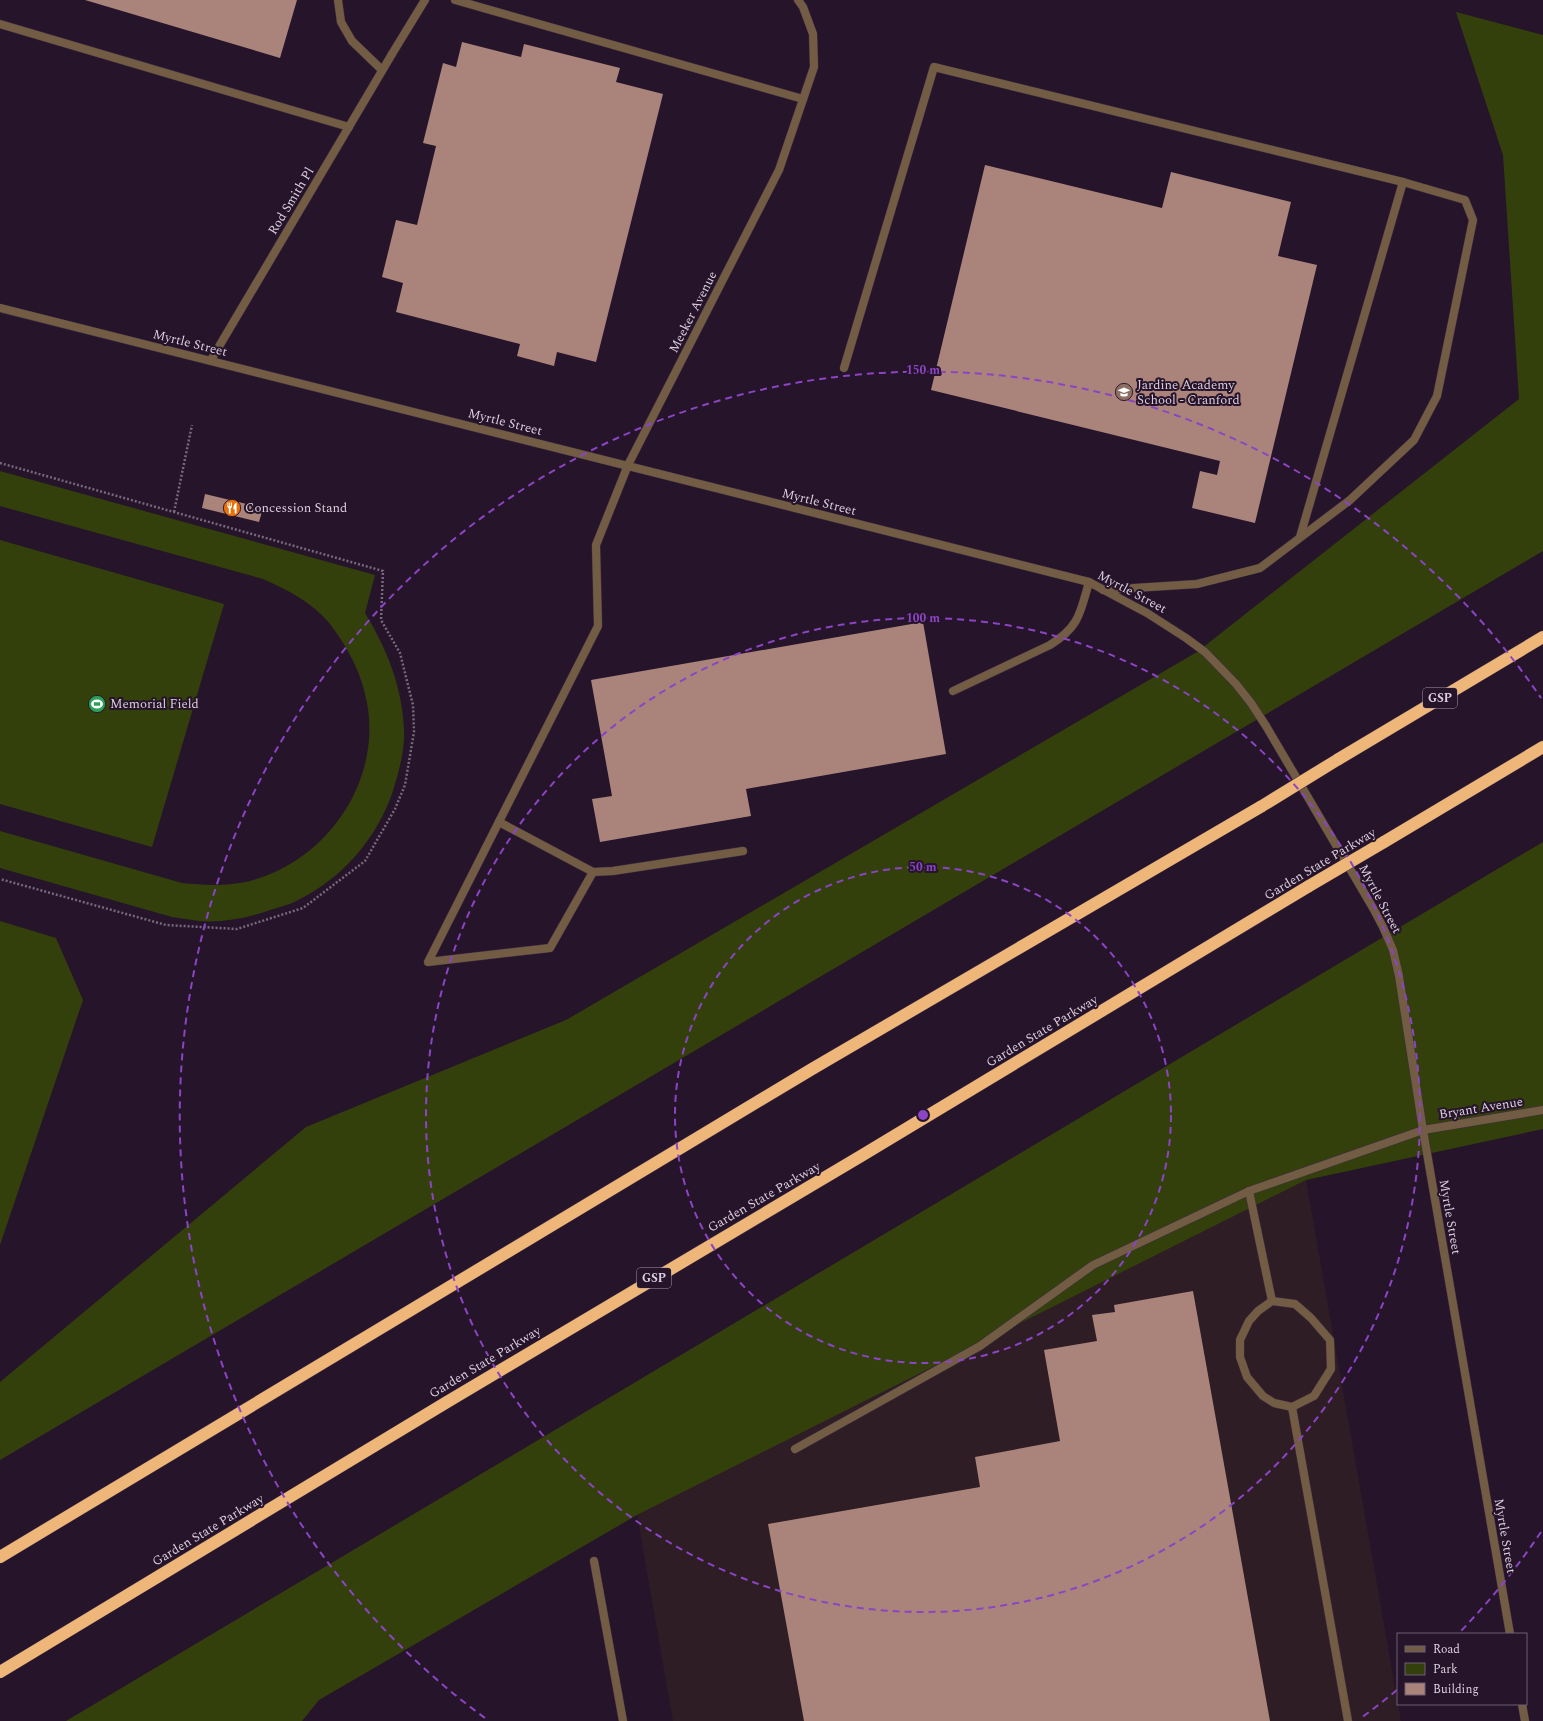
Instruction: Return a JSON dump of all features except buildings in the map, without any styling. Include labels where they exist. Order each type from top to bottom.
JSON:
[{"type":"highway","name":"GSP","points":[[0,1557],[812,1069],[1262,806],[1543,636]]},
{"type":"highway","name":"Garden State Parkway","points":[[0,1672],[440,1406],[861,1156],[1543,747]]},
{"type":"street","points":[[338,0],[340,22],[352,42],[382,70]]},
{"type":"street","name":"Rod Smith Pl","points":[[211,360],[425,0]]},
{"type":"street","points":[[455,0],[803,99]]},
{"type":"street","name":"Meeker Avenue","points":[[593,872],[550,948],[428,962],[598,626],[596,545],[628,465],[779,170],[814,67],[813,34],[803,7],[798,0]]},
{"type":"street","points":[[0,24],[349,127]]},
{"type":"street","points":[[844,368],[934,67],[1403,182],[1465,200],[1473,220],[1437,396],[1414,440],[1350,500],[1260,568],[1198,584],[1103,590]]},
{"type":"street","points":[[1300,537],[1403,182]]},
{"type":"street","name":"Myrtle Street","points":[[0,308],[1089,582],[1147,613],[1205,652],[1222,668],[1251,702],[1384,927],[1392,950],[1399,976],[1423,1130],[1510,1633]]},
{"type":"street","points":[[953,691],[1062,638],[1080,616],[1089,582]]},
{"type":"street","points":[[499,822],[593,872],[613,871],[743,851]]},
{"type":"street","name":"Bryant Avenue","points":[[794,1449],[980,1346],[1093,1265],[1249,1191],[1423,1130],[1543,1110]]},
{"type":"street","points":[[1249,1191],[1272,1301]]},
{"type":"street","points":[[1272,1301],[1295,1304],[1311,1318],[1330,1340],[1330,1369],[1314,1396],[1292,1407],[1274,1403],[1263,1396],[1247,1377],[1240,1357],[1240,1340],[1249,1321],[1258,1311],[1272,1301]]},
{"type":"street","points":[[1292,1407],[1348,1721]]},
{"type":"street","points":[[594,1561],[623,1721]]},
{"type":"street","points":[[1522,1705],[1525,1721]]},
{"type":"path","points":[[174,512],[192,425]]},
{"type":"path","points":[[0,463],[383,571],[381,620],[400,653],[413,705],[414,732],[411,757],[405,785],[395,809],[366,860],[303,908],[237,929],[166,925],[0,879]]},
{"type":"shaded area","points":[[1306,1180],[1401,1721],[673,1721],[637,1515]]},
{"type":"green space","points":[[1456,12],[1543,35],[1543,551],[0,1460],[0,1382],[306,1127],[566,1020],[1197,652],[1519,399],[1503,155]]},
{"type":"green space","points":[[0,471],[375,575],[365,613],[380,640],[397,683],[403,713],[403,753],[393,791],[378,825],[356,855],[330,880],[295,902],[262,913],[226,921],[196,921],[172,917],[0,868],[0,831],[182,883],[211,885],[233,884],[270,874],[298,859],[322,839],[342,815],[357,787],[367,757],[369,726],[365,694],[351,657],[330,624],[308,603],[263,579],[0,506]]},
{"type":"green space","name":"Memorial Field","points":[[0,540],[224,604],[152,847],[0,804]]},
{"type":"green space","points":[[1543,842],[1543,1129],[1306,1180],[637,1515],[319,1700],[302,1721],[66,1721]]},
{"type":"green space","points":[[0,921],[56,938],[83,1000],[0,1245]]},
{"type":"place","name":"Jardine Academy School - Cranford","points":[[1124,392]]},
{"type":"place","name":"Concession Stand","points":[[232,508]]},
{"type":"place","name":"Memorial Field","points":[[97,704]]}]
